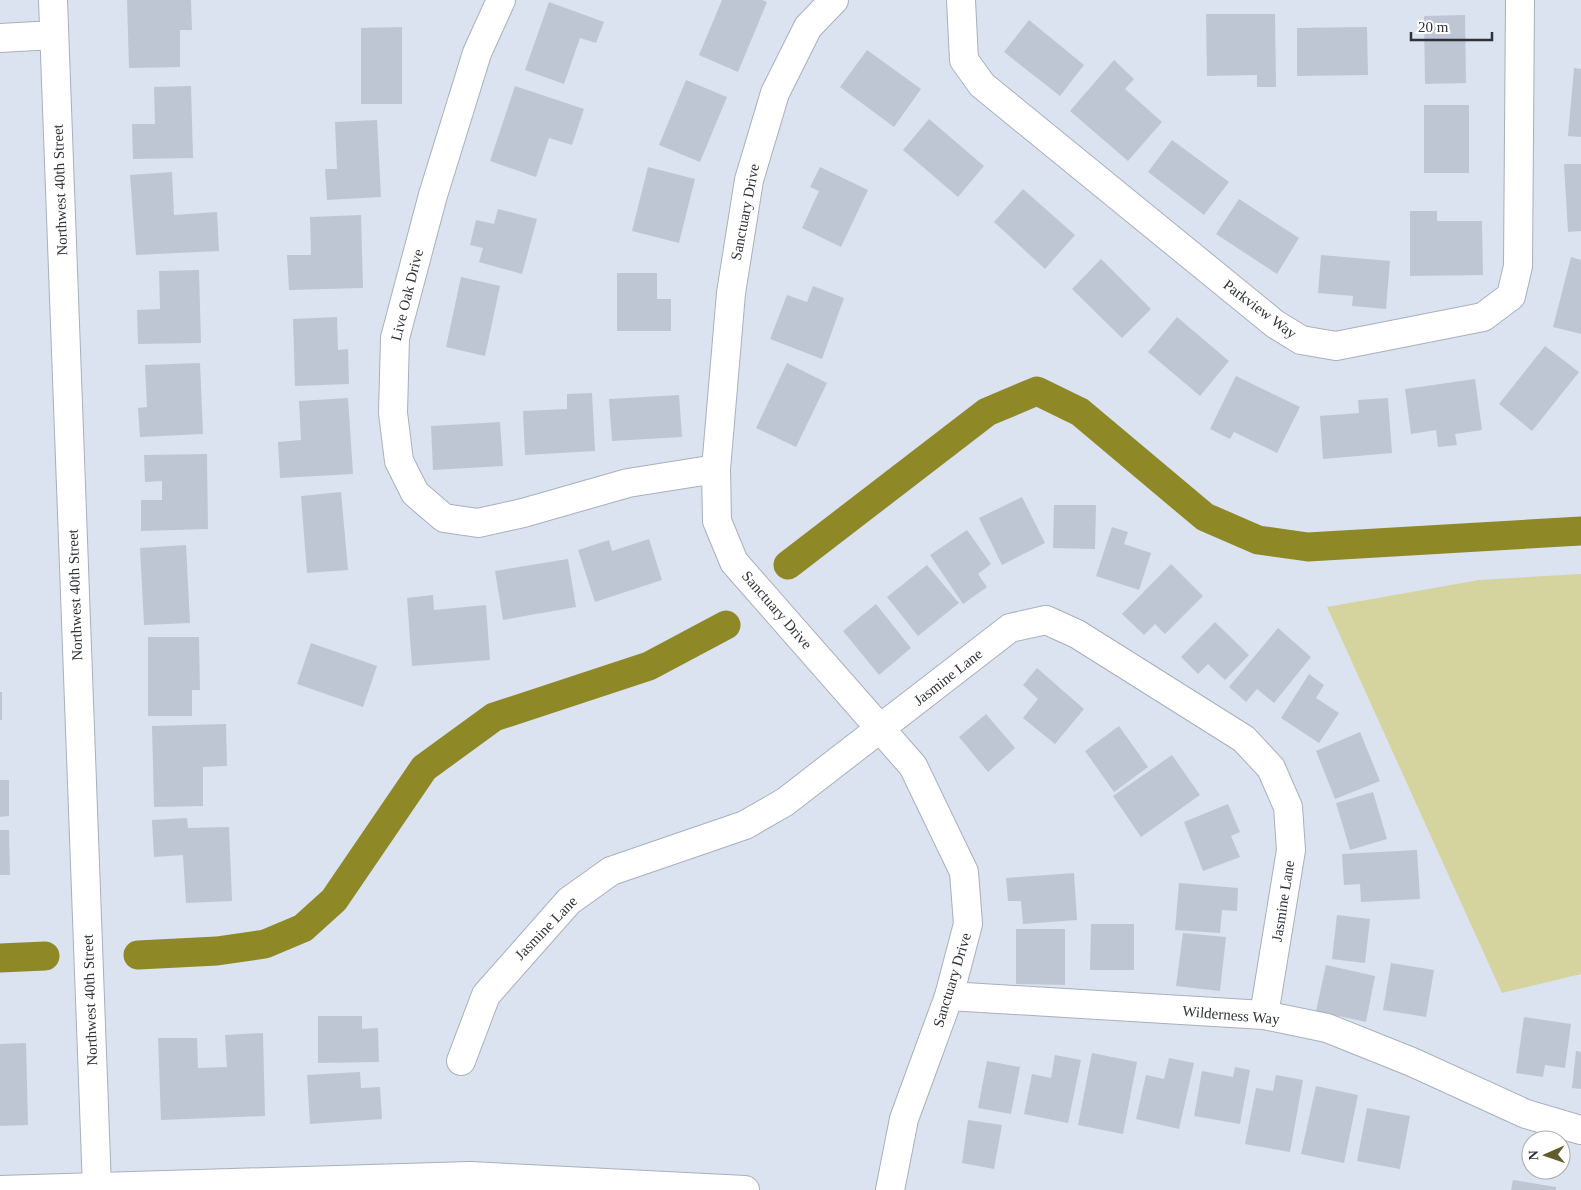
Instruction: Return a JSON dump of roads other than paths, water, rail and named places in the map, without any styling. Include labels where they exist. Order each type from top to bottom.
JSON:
[{"type":"street","name":"Northwest 40th Street","points":[[53,0],[97,1189]]},
{"type":"street","name":"Live Oak Drive","points":[[501,0],[474,62],[432,196],[394,338],[393,413],[399,461],[415,493],[444,518],[478,523],[523,513],[628,483],[716,469]]},
{"type":"street","name":"Sanctuary Drive","points":[[834,0],[808,27],[776,93],[748,180],[731,293],[716,469],[718,521],[734,562],[913,766],[964,872],[968,924],[949,996],[904,1119],[890,1190]]},
{"type":"street","name":"Parkview Way","points":[[961,0],[964,60],[982,86],[1275,324],[1301,340],[1336,346],[1484,317],[1510,296],[1518,266],[1520,0]]},
{"type":"street","points":[[0,38],[54,35]]},
{"type":"street","name":"Jasmine Lane","points":[[460,1061],[486,995],[569,901],[611,871],[745,826],[786,802],[882,730],[1010,628],[1046,620],[1077,634],[1244,739],[1271,768],[1288,806],[1291,850],[1264,1015]]},
{"type":"street","name":"Wilderness Way","points":[[949,996],[1264,1015],[1328,1028],[1412,1062],[1526,1114],[1581,1130]]},
{"type":"street","points":[[0,1190],[97,1189],[470,1176],[745,1190]]},
{"type":"waterway","points":[[788,565],[987,412],[1037,391],[1080,412],[1205,517],[1258,540],[1308,547],[1581,531]]},
{"type":"waterway","points":[[138,955],[217,951],[265,944],[303,928],[334,900],[424,768],[494,717],[649,666],[726,625]]},
{"type":"waterway","points":[[0,958],[45,956]]}]
